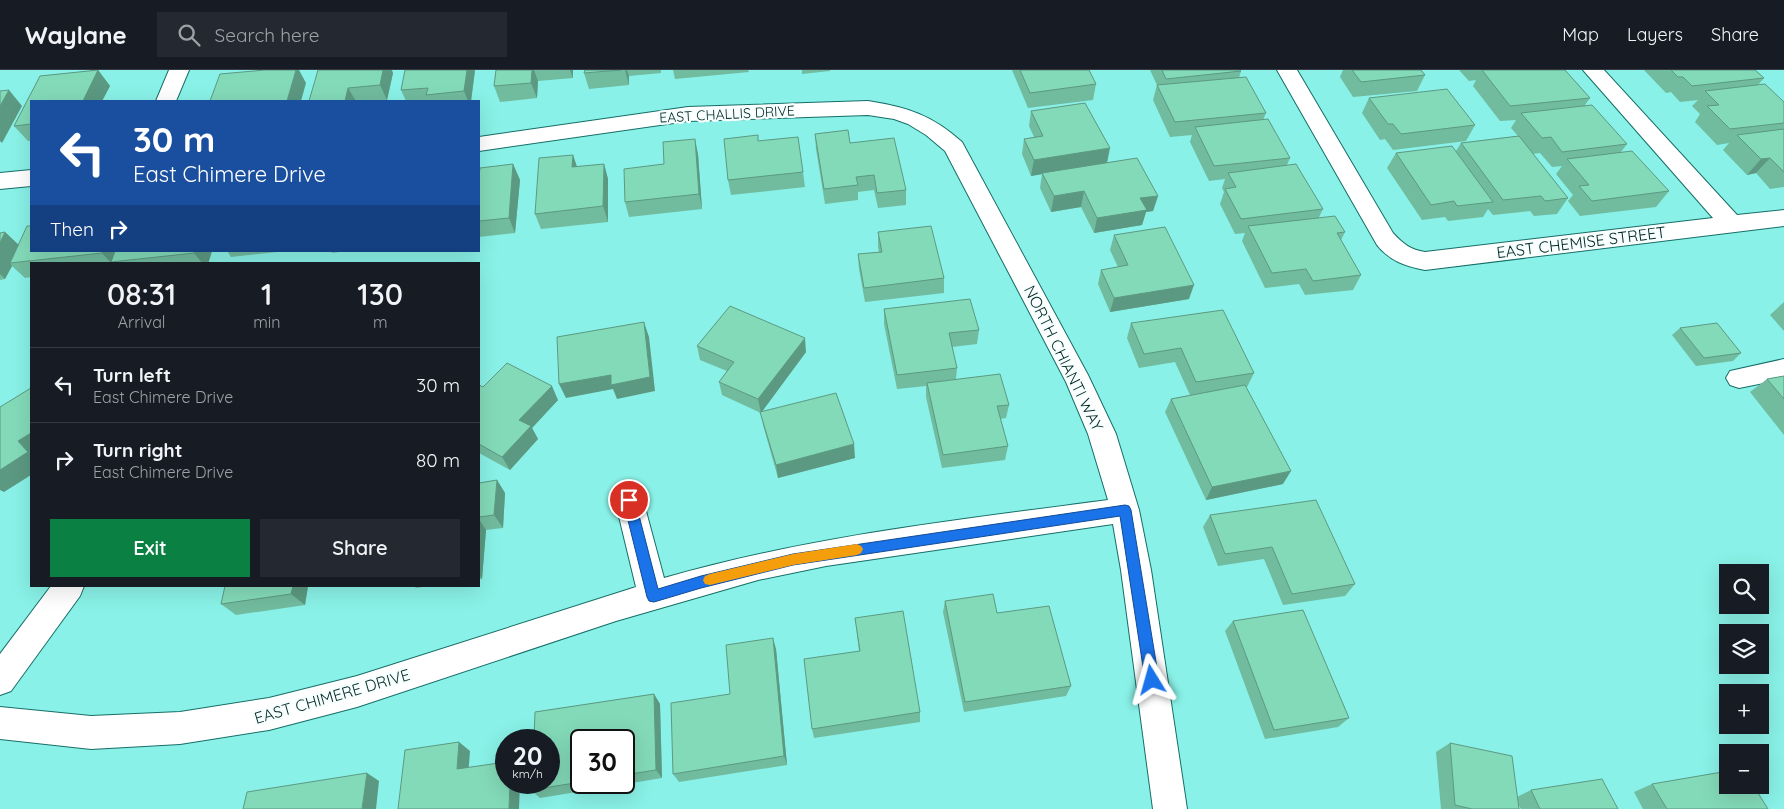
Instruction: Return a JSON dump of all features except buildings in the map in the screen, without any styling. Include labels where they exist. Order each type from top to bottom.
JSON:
[{"type":"street","points":[[166,100],[179,70]]},
{"type":"street","name":"EAST CHEMISE STREET","points":[[1287,70],[1385,239],[1394,251],[1406,258],[1425,261],[1784,218]]},
{"type":"street","points":[[1593,70],[1731,224]]},
{"type":"street","name":"EAST CHALLIS DRIVE","points":[[480,144],[688,114],[868,108],[892,111],[916,118]]},
{"type":"street","name":"NORTH CHIANTI WAY","points":[[916,118],[939,132],[954,147],[1079,382],[1102,434],[1125,510],[1136,570],[1170,809]]},
{"type":"street","points":[[0,181],[30,178]]},
{"type":"street","points":[[1738,378],[1784,369]]},
{"type":"street","points":[[629,500],[654,597]]},
{"type":"street","name":"EAST CHIMERE DRIVE","points":[[0,723],[36,729],[100,733],[172,730],[244,720],[342,696],[701,582],[793,559],[1125,510]]},
{"type":"street","points":[[0,680],[68,587]]},
{"type":"slow traffic","points":[[710,580],[793,559],[857,549]]},
{"type":"route","points":[[629,500],[654,597],[701,582],[793,559],[1125,510],[1152,680]]}]
